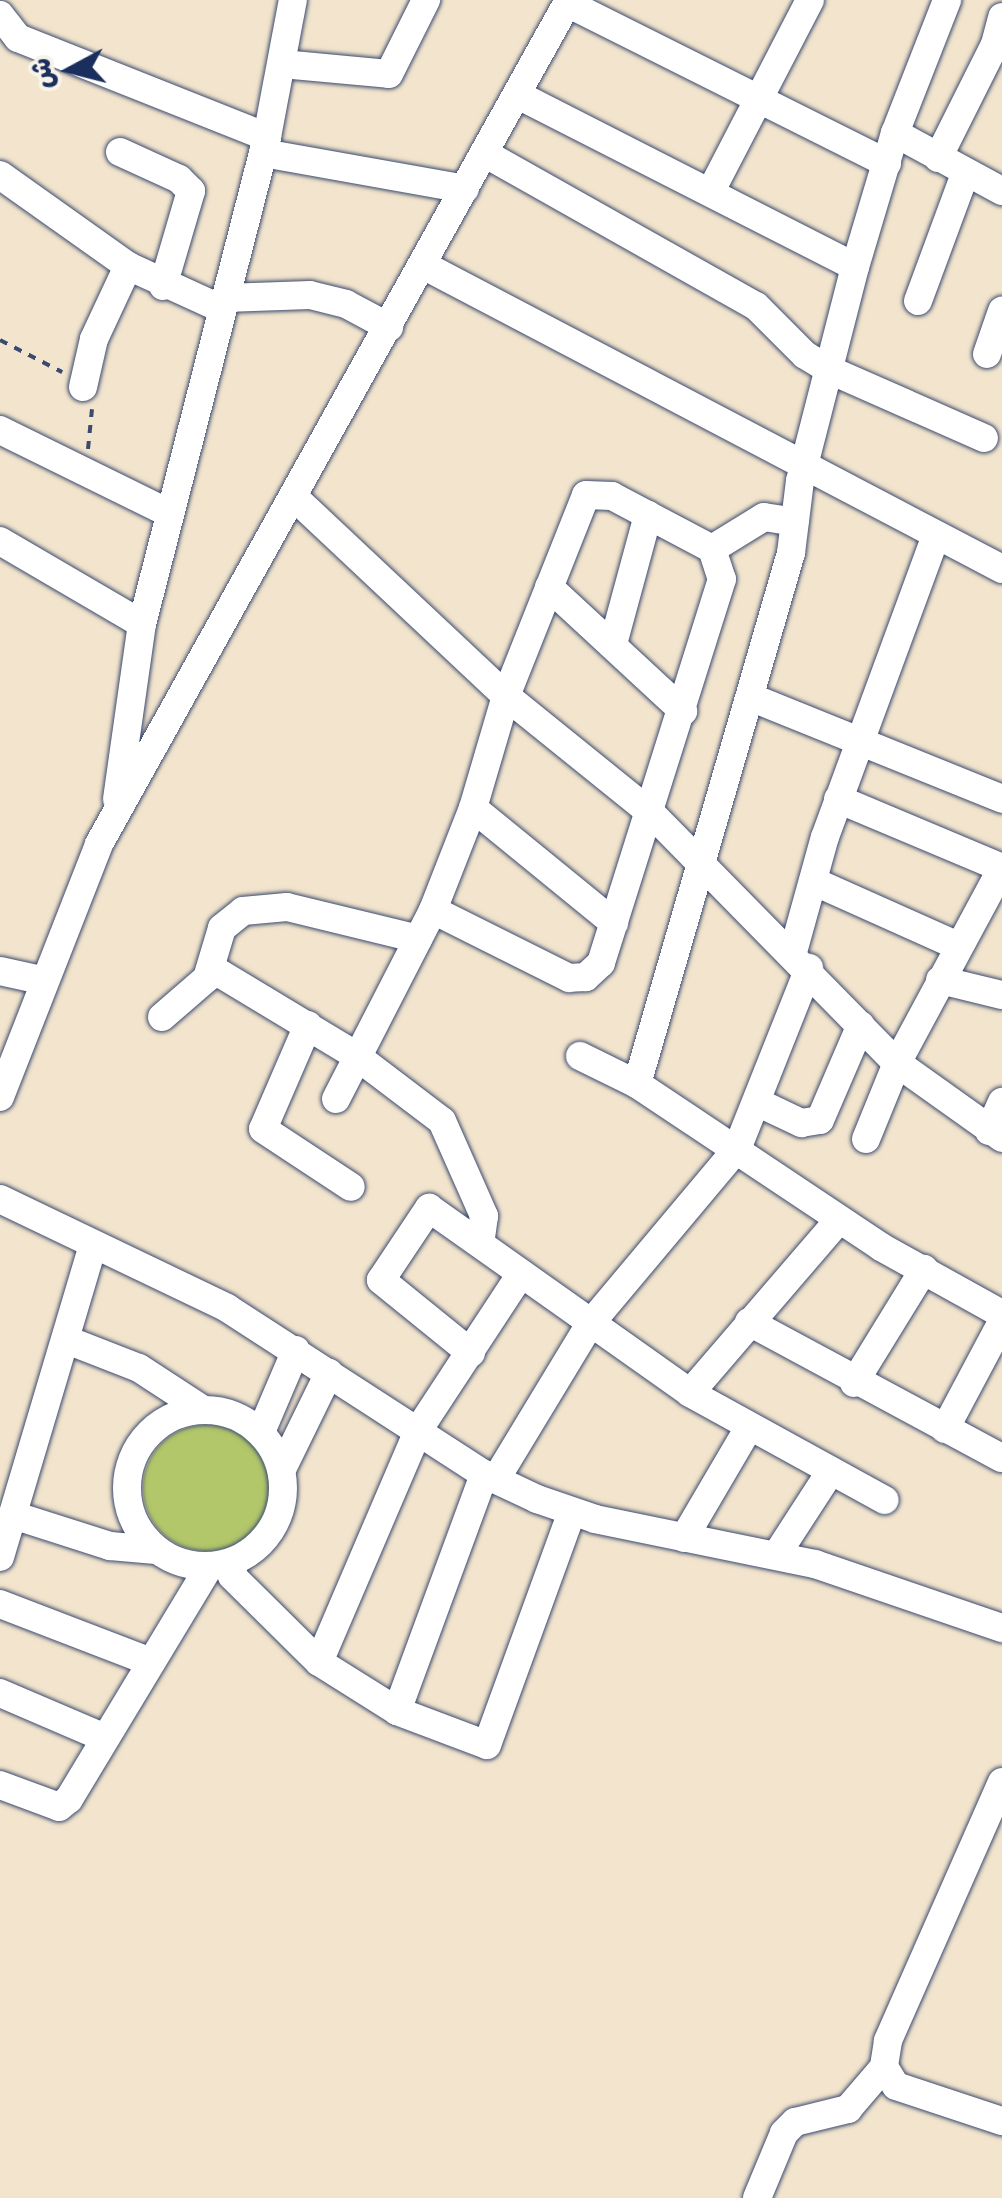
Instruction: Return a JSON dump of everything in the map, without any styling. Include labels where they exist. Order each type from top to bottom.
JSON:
[{"type":"street","points":[[116,815],[142,624],[265,145],[293,0]]},
{"type":"street","points":[[282,64],[388,74],[426,0]]},
{"type":"street","points":[[710,192],[810,0]]},
{"type":"street","points":[[637,1084],[750,697],[855,267],[895,133],[946,0]]},
{"type":"street","points":[[0,1096],[40,980],[116,815],[568,2],[886,163]]},
{"type":"street","points":[[0,15],[18,38],[265,145],[465,189]]},
{"type":"street","points":[[938,158],[996,44],[1002,17]]},
{"type":"street","points":[[518,95],[855,267]]},
{"type":"street","points":[[895,133],[938,158],[990,179],[918,301]]},
{"type":"street","points":[[120,152],[191,191],[163,286]]},
{"type":"street","points":[[484,153],[756,306],[805,355],[832,371],[984,438]]},
{"type":"street","points":[[0,174],[128,266],[163,286],[223,304],[310,295],[346,304],[389,327]]},
{"type":"street","points":[[423,265],[935,538],[1002,569]]},
{"type":"street","points":[[83,387],[94,339],[128,266]]},
{"type":"street","points":[[987,354],[1002,311]]},
{"type":"street","points":[[0,430],[169,513]]},
{"type":"street","points":[[336,1100],[355,1055],[433,910],[473,808],[506,696],[590,492],[648,515],[712,549],[722,578],[652,813],[600,963],[586,977],[569,978],[433,910]]},
{"type":"street","points":[[295,498],[506,696],[652,813],[801,960],[897,1063],[995,1135],[1002,1102]]},
{"type":"street","points":[[613,644],[648,515]]},
{"type":"street","points":[[712,549],[764,518],[795,522]]},
{"type":"street","points":[[397,1712],[490,1476],[590,1324],[738,1149],[759,1103],[801,960],[815,882],[838,799],[935,538]]},
{"type":"street","points":[[0,541],[142,624]]},
{"type":"street","points":[[549,587],[683,712]]},
{"type":"street","points":[[750,697],[1002,799]]},
{"type":"street","points":[[126,733],[154,743]]},
{"type":"street","points":[[838,799],[1002,868],[897,1063],[866,1139]]},
{"type":"street","points":[[473,808],[614,923]]},
{"type":"street","points":[[815,882],[958,946]]},
{"type":"street","points":[[162,1017],[211,968],[213,950],[232,917],[269,905],[418,939]]},
{"type":"street","points":[[211,968],[355,1055],[449,1128],[484,1216],[480,1244]]},
{"type":"street","points":[[0,971],[40,980]]},
{"type":"street","points":[[940,980],[1002,995]]},
{"type":"street","points":[[308,1025],[263,1128],[351,1187]]},
{"type":"street","points":[[759,1103],[801,1123],[820,1120],[861,1025]]},
{"type":"street","points":[[580,1056],[637,1084],[839,1220],[1002,1318],[945,1429]]},
{"type":"street","points":[[0,1198],[201,1294],[296,1350],[490,1476],[572,1512],[776,1554],[1002,1628]]},
{"type":"street","points":[[470,1354],[384,1285],[382,1276],[429,1208],[690,1392],[885,1500]]},
{"type":"street","points":[[690,1392],[839,1220]]},
{"type":"street","points":[[0,1557],[16,1516],[93,1245]]},
{"type":"street","points":[[854,1383],[924,1269]]},
{"type":"street","points":[[320,1662],[419,1429],[521,1274]]},
{"type":"street","points":[[749,1322],[854,1383],[1002,1458]]},
{"type":"street","points":[[0,1785],[58,1807],[151,1662],[222,1564],[269,1534],[284,1491],[282,1469],[261,1432],[234,1415],[202,1408],[154,1374],[67,1340]]},
{"type":"street","points":[[261,1432],[296,1350]]},
{"type":"street","points":[[282,1469],[329,1373]]},
{"type":"street","points":[[156,1550],[128,1504],[135,1450],[175,1414],[202,1408]]},
{"type":"street","points":[[684,1538],[749,1426]]},
{"type":"street","points":[[776,1554],[831,1471]]},
{"type":"street","points":[[16,1516],[110,1546],[156,1550],[222,1564],[320,1662],[397,1712],[487,1745],[572,1512]]},
{"type":"street","points":[[0,1604],[151,1662]]},
{"type":"street","points":[[0,1693],[105,1738]]},
{"type":"street","points":[[757,2198],[784,2133],[794,2122],[848,2109],[884,2067],[888,2041],[992,1836],[1002,1782]]},
{"type":"street","points":[[884,2067],[896,2086],[1002,2121]]},
{"type":"green space","points":[[206,1425],[230,1430],[250,1444],[264,1464],[269,1488],[264,1512],[250,1532],[230,1546],[206,1551],[182,1546],[162,1532],[148,1512],[143,1488],[148,1464],[162,1444],[182,1430]]}]
